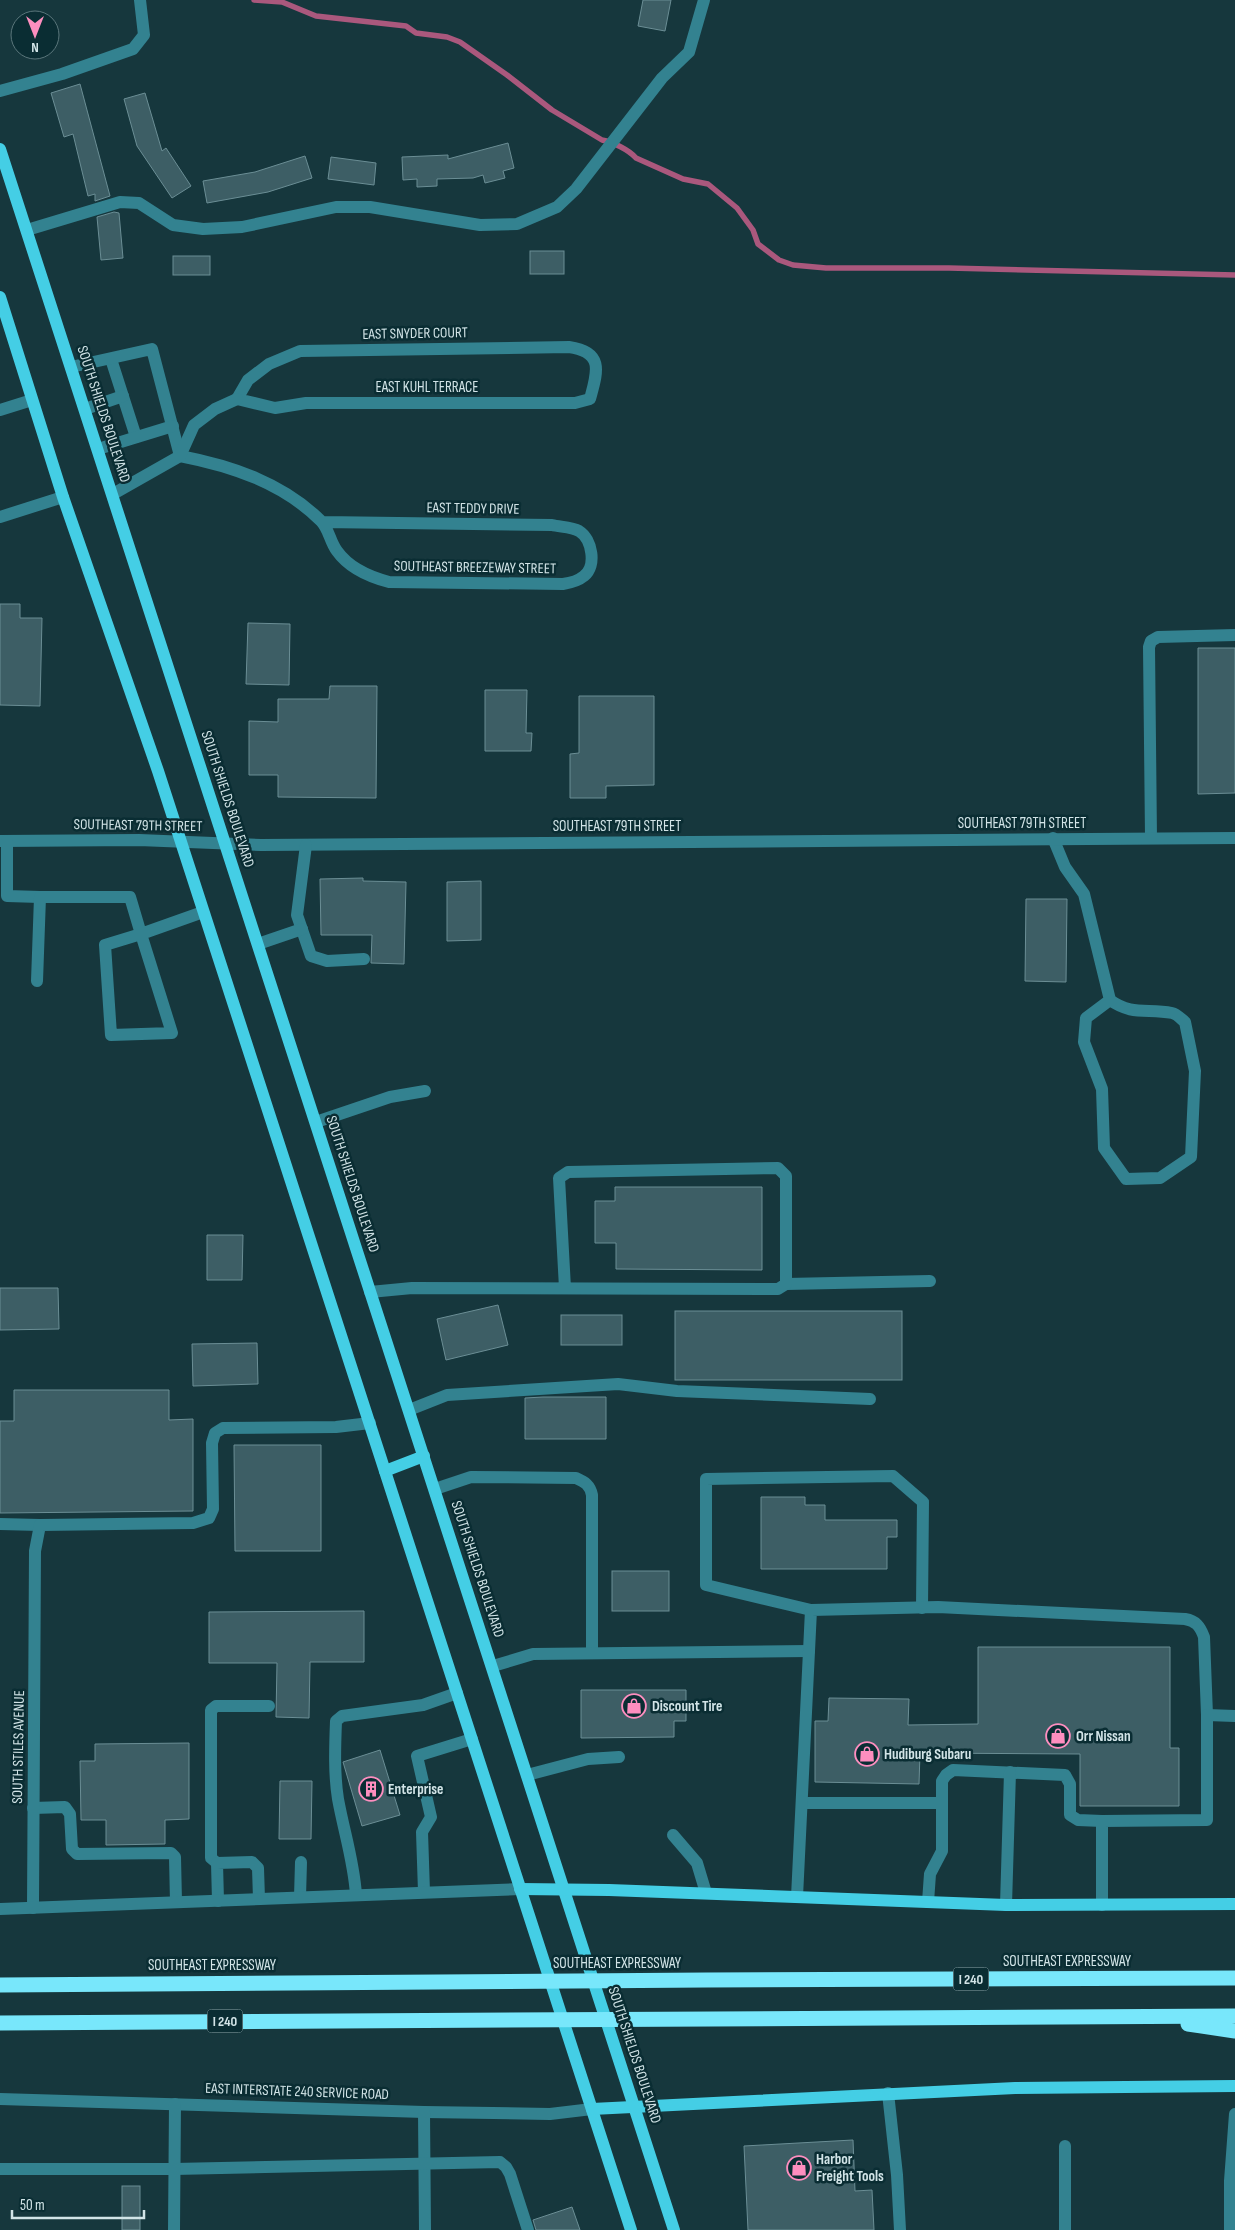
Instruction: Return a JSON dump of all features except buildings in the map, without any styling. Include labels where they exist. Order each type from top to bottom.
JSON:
[{"type":"highway","name":"SOUTHEAST EXPRESSWAY","points":[[0,1985],[1235,1978]]},
{"type":"highway","name":"I 240","points":[[0,2022],[1235,2016]]},
{"type":"highway","points":[[1075,2017],[1180,2022],[1235,2031]]},
{"type":"main road","name":"SOUTH SHIELDS BOULEVARD","points":[[0,149],[674,2230]]},
{"type":"main road","points":[[1,304],[63,497],[181,842],[631,2230]]},
{"type":"main road","points":[[385,1471],[424,1456]]},
{"type":"main road","points":[[520,1890],[564,1889],[706,1893],[1006,1905],[1235,1904]]},
{"type":"main road","points":[[592,2109],[1015,2088],[1235,2086]]},
{"type":"street","points":[[0,91],[62,74],[133,49],[144,35],[140,0]]},
{"type":"street","points":[[27,230],[120,202],[139,203],[174,224],[203,229],[242,227],[336,207],[370,206],[480,224],[517,224],[556,207],[576,189],[662,78],[689,52],[704,0]]},
{"type":"street","name":"EAST SNYDER COURT","points":[[238,399],[248,380],[269,364],[300,351],[569,347],[583,349],[589,353],[594,360],[598,372]]},
{"type":"street","points":[[71,368],[152,349],[180,456]]},
{"type":"street","points":[[111,359],[136,437]]},
{"type":"street","name":"EAST KUHL TERRACE","points":[[238,399],[275,408],[306,403],[575,403],[590,399],[598,372]]},
{"type":"street","points":[[85,409],[123,396]]},
{"type":"street","points":[[113,494],[180,456],[194,425],[216,409],[238,399]]},
{"type":"street","points":[[0,410],[32,400]]},
{"type":"street","points":[[98,449],[173,426]]},
{"type":"street","points":[[180,456],[217,463],[275,486],[323,522]]},
{"type":"street","points":[[0,517],[63,497]]},
{"type":"street","name":"SOUTHEAST BREEZEWAY STREET","points":[[323,522],[337,552],[352,566],[372,578],[389,582],[562,584],[572,583],[584,577],[589,570]]},
{"type":"street","name":"EAST TEDDY DRIVE","points":[[323,522],[552,525],[578,531],[588,541],[592,555],[589,570]]},
{"type":"street","points":[[1151,838],[1149,646],[1151,641],[1158,637],[1235,635]]},
{"type":"street","points":[[1052,838],[1065,867],[1084,894],[1110,1000],[1121,1008],[1141,1012],[1174,1013],[1185,1022],[1195,1071],[1190,1157],[1160,1178],[1126,1179],[1104,1148],[1102,1089],[1084,1042],[1086,1018],[1110,1000]]},
{"type":"street","name":"SOUTHEAST 79TH STREET","points":[[4,841],[139,840],[306,845],[1235,838]]},
{"type":"street","points":[[4,841],[7,896],[130,897],[141,934],[172,1033],[111,1035],[105,945],[141,934],[203,912]]},
{"type":"street","points":[[306,845],[297,915],[311,956],[327,961],[364,959]]},
{"type":"street","points":[[37,981],[40,897]]},
{"type":"street","points":[[258,944],[302,929]]},
{"type":"street","points":[[316,1122],[390,1097],[425,1091]]},
{"type":"street","points":[[565,1288],[559,1178],[568,1172],[778,1168],[786,1176],[786,1284]]},
{"type":"street","points":[[370,1292],[412,1288],[778,1289],[786,1284],[930,1280]]},
{"type":"street","points":[[409,1410],[447,1396],[618,1384],[677,1391],[870,1399]]},
{"type":"street","points":[[0,1524],[193,1523],[209,1518],[213,1509],[212,1443],[215,1433],[224,1428],[336,1427],[370,1423]]},
{"type":"street","points":[[922,1608],[923,1502],[893,1476],[706,1479],[706,1585],[811,1610],[922,1608],[1175,1618],[1195,1621],[1204,1637],[1207,1715],[1208,1820],[1078,1820],[1070,1815],[1070,1784],[1065,1774],[953,1770],[946,1774],[942,1781],[942,1851],[930,1874],[928,1902]]},
{"type":"street","points":[[435,1489],[471,1477],[576,1478],[585,1482],[590,1488],[592,1495],[592,1653]]},
{"type":"street","name":"SOUTH STILES AVENUE","points":[[33,1908],[35,1551],[40,1525]]},
{"type":"street","points":[[797,1896],[811,1610]]},
{"type":"street","points":[[492,1666],[533,1654],[810,1651]]},
{"type":"street","points":[[356,1895],[355,1870],[338,1799],[335,1757],[336,1721],[342,1716],[423,1705],[457,1693]]},
{"type":"street","points":[[259,1899],[258,1868],[252,1862],[217,1863],[211,1858],[211,1710],[216,1706],[269,1706]]},
{"type":"street","points":[[1207,1715],[1235,1716]]},
{"type":"street","points":[[424,1892],[422,1832],[431,1817],[418,1756],[472,1739]]},
{"type":"street","points":[[527,1774],[588,1759],[619,1757]]},
{"type":"street","points":[[1006,1905],[1010,1772]]},
{"type":"street","points":[[803,1803],[942,1803]]},
{"type":"street","points":[[33,1808],[65,1807],[70,1814],[72,1849],[77,1854],[171,1853],[175,1857],[176,1902]]},
{"type":"street","points":[[1102,1821],[1102,1905]]},
{"type":"street","points":[[673,1835],[697,1863],[706,1893]]},
{"type":"street","points":[[300,1897],[301,1862]]},
{"type":"street","points":[[217,1863],[218,1901]]},
{"type":"street","points":[[0,1908],[520,1890]]},
{"type":"street","points":[[888,2093],[897,2175],[900,2230]]},
{"type":"street","name":"EAST INTERSTATE 240 SERVICE ROAD","points":[[0,2098],[424,2112],[550,2114],[592,2109]]},
{"type":"street","points":[[174,2230],[175,2104]]},
{"type":"street","points":[[424,2112],[424,2230]]},
{"type":"street","points":[[1230,2230],[1235,2114]]},
{"type":"street","points":[[1065,2146],[1065,2230]]},
{"type":"street","points":[[0,2170],[174,2169],[500,2162],[506,2166],[510,2174],[528,2230]]},
{"type":"waterway","points":[[254,0],[282,2],[316,16],[406,26],[416,33],[447,37],[460,42],[552,110],[602,140],[620,147],[636,158],[683,179],[708,184],[737,208],[753,230],[758,244],[779,260],[793,265],[826,268],[949,268],[1235,275]]},
{"type":"place","name":"Discount Tire","points":[[634,1706]]},
{"type":"place","name":"Orr Nissan","points":[[1058,1736]]},
{"type":"place","name":"Hudiburg Subaru","points":[[867,1754]]},
{"type":"place","name":"Enterprise","points":[[371,1789]]},
{"type":"place","name":"Harbor Freight Tools","points":[[799,2168]]}]
